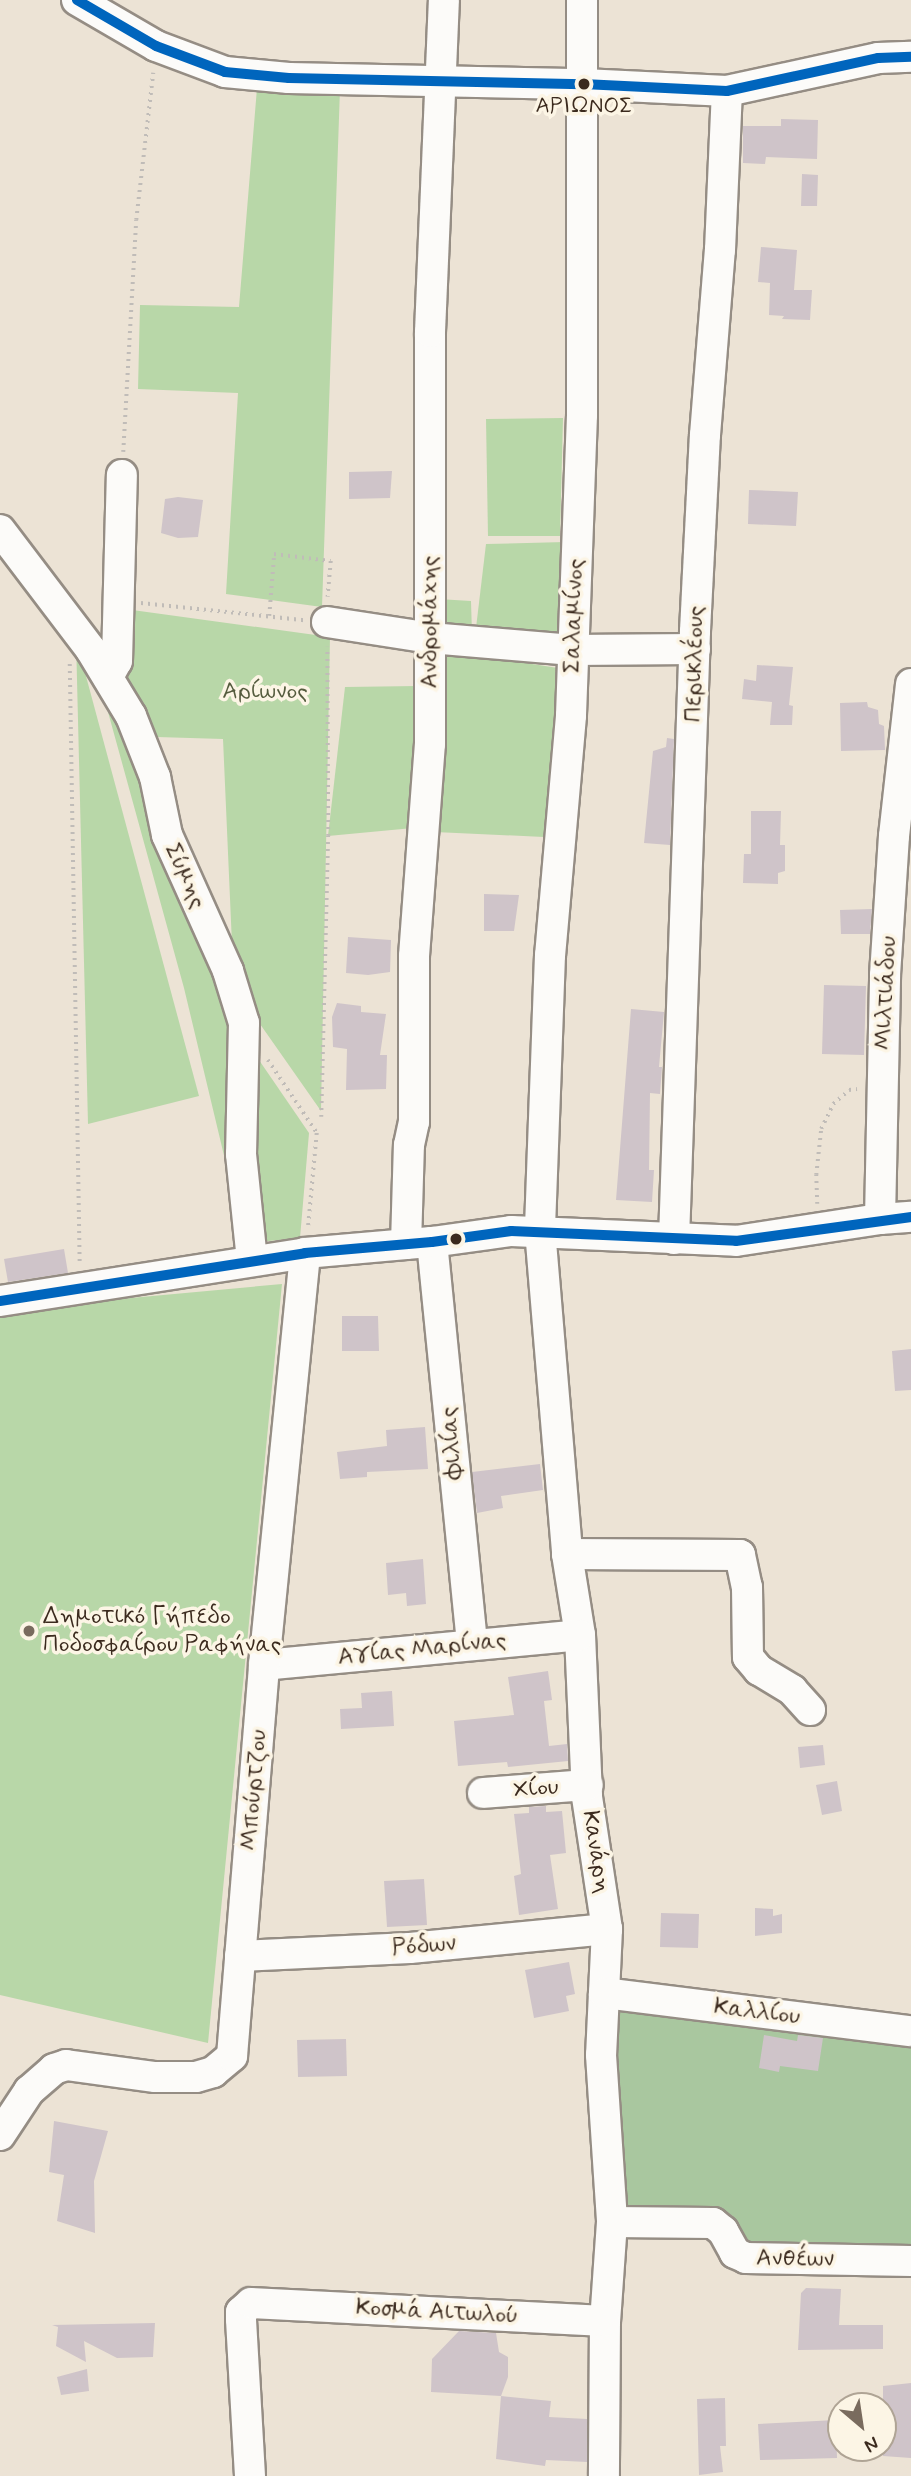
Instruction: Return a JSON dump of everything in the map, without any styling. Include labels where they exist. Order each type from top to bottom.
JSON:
[{"type":"street","points":[[77,0],[156,46],[225,72],[439,83],[583,84],[727,91],[878,58],[911,57]]},
{"type":"street","name":"Ανδρομάχης","points":[[419,1243],[409,1145],[414,1122],[414,956],[430,744],[430,332],[444,0]]},
{"type":"street","name":"Σαλαμίνος","points":[[540,1230],[550,955],[572,716],[572,650],[582,415],[582,0]]},
{"type":"street","name":"Περικλέους","points":[[674,1239],[695,649],[727,91]]},
{"type":"street","points":[[108,677],[117,661],[122,475]]},
{"type":"street","name":"Σύμης","points":[[0,530],[47,589],[108,677],[136,728],[155,777],[167,835],[228,971],[244,1023],[241,1154],[252,1260]]},
{"type":"street","points":[[327,622],[430,638],[572,650],[695,649]]},
{"type":"street","name":"Μιλτιάδου","points":[[880,1219],[885,975],[894,836],[911,684]]},
{"type":"street","points":[[0,1301],[305,1253],[540,1230],[736,1241],[880,1219],[911,1217]]},
{"type":"street","name":"Κανάρη","points":[[540,1230],[567,1554],[580,1635],[588,1785],[607,1929],[601,2055],[612,2222],[605,2321],[604,2476]]},
{"type":"street","name":"Φιλίας","points":[[419,1243],[472,1644]]},
{"type":"street","name":"Μπούρτζου","points":[[0,2134],[29,2091],[54,2069],[66,2065],[156,2077],[196,2077],[213,2072],[232,2056],[264,1665],[305,1253]]},
{"type":"street","points":[[567,1554],[740,1555],[747,1587],[748,1657],[759,1670],[792,1690],[810,1710]]},
{"type":"street","name":"Αγίας Μαρίνας","points":[[264,1665],[580,1635]]},
{"type":"street","name":"Χίου","points":[[483,1793],[588,1785]]},
{"type":"street","name":"Ρόδων","points":[[240,1956],[423,1947],[607,1929]]},
{"type":"street","name":"Καλλίου","points":[[604,1993],[911,2031]]},
{"type":"street","name":"Ανθέων","points":[[612,2222],[713,2223],[723,2231],[735,2253],[746,2258],[911,2261]]},
{"type":"street","name":"Κοσμά Αιτωλού","points":[[250,2476],[241,2312],[251,2303],[605,2321]]},
{"type":"path","points":[[122,475],[136,220],[156,46]]},
{"type":"path","points":[[269,615],[274,554],[331,561],[327,622],[328,836],[321,1117]]},
{"type":"path","points":[[120,601],[327,622]]},
{"type":"path","points":[[70,661],[80,1288]]},
{"type":"path","points":[[266,1056],[317,1133],[305,1253]]},
{"type":"path","points":[[819,1229],[817,1163],[821,1129],[833,1104],[849,1090],[883,1087]]},
{"type":"green space","points":[[257,88],[340,89],[322,607],[226,594],[238,393],[138,389],[140,305],[239,307]]},
{"type":"green space","points":[[563,418],[560,536],[488,536],[486,419]]},
{"type":"green space","points":[[565,542],[564,637],[476,628],[486,544]]},
{"type":"green space","points":[[438,599],[471,601],[472,634],[437,631]]},
{"type":"green space","name":"Αρίωνος","points":[[125,609],[330,637],[321,1111],[253,1014],[232,944],[223,739],[157,737],[124,676]]},
{"type":"green space","points":[[76,639],[199,1096],[88,1124]]},
{"type":"green space","points":[[441,650],[558,668],[556,741],[544,837],[435,832]]},
{"type":"green space","points":[[97,672],[133,746],[236,1023],[232,1189],[184,988]]},
{"type":"green space","points":[[417,686],[413,828],[328,836],[345,687]]},
{"type":"green space","points":[[250,1047],[309,1133],[300,1238],[258,1242]]},
{"type":"green space","points":[[282,1284],[208,2043],[0,1995],[0,1310]]},
{"type":"green space","points":[[611,2002],[911,2038],[911,2245],[740,2244],[732,2215],[612,2217]]},
{"type":"building","points":[[781,119],[818,120],[817,159],[766,157],[765,164],[743,163],[743,126],[781,126]]},
{"type":"building","points":[[802,174],[818,175],[817,206],[801,206]]},
{"type":"building","points":[[761,247],[797,250],[794,290],[812,290],[810,320],[782,319],[784,316],[769,315],[770,283],[758,282]]},
{"type":"building","points":[[392,471],[390,498],[349,499],[349,472]]},
{"type":"building","points":[[749,490],[798,492],[796,526],[748,524]]},
{"type":"building","points":[[178,497],[203,500],[198,537],[178,538],[161,533],[165,499]]},
{"type":"building","points":[[757,665],[793,667],[789,705],[793,706],[792,725],[770,725],[772,702],[742,699],[744,679],[756,681]]},
{"type":"building","points":[[867,702],[868,707],[878,710],[879,724],[884,726],[885,750],[841,751],[840,703]]},
{"type":"building","points":[[667,738],[674,739],[670,845],[644,843],[653,751],[666,747]]},
{"type":"building","points":[[751,811],[781,811],[780,845],[785,845],[785,871],[778,873],[778,884],[743,883],[744,854],[751,854]]},
{"type":"building","points":[[484,894],[519,895],[514,931],[484,931]]},
{"type":"building","points":[[872,909],[870,934],[841,934],[840,910]]},
{"type":"building","points":[[348,937],[391,940],[390,972],[368,975],[346,973]]},
{"type":"building","points":[[824,985],[866,986],[864,1055],[822,1054]]},
{"type":"building","points":[[337,1003],[361,1006],[361,1012],[386,1014],[380,1055],[387,1055],[386,1089],[346,1090],[347,1049],[333,1047],[332,1017]]},
{"type":"building","points":[[631,1009],[664,1012],[659,1067],[662,1067],[660,1094],[650,1093],[649,1170],[654,1170],[652,1202],[616,1200]]},
{"type":"building","points":[[64,1249],[68,1273],[8,1282],[4,1259]]},
{"type":"building","points":[[342,1316],[378,1316],[379,1351],[342,1351]]},
{"type":"building","points":[[911,1349],[911,1390],[895,1391],[892,1351]]},
{"type":"building","points":[[425,1427],[428,1469],[367,1472],[367,1477],[340,1479],[337,1452],[387,1446],[386,1430]]},
{"type":"building","points":[[540,1464],[543,1490],[501,1496],[503,1508],[477,1513],[472,1472]]},
{"type":"building","points":[[423,1559],[426,1604],[407,1606],[406,1593],[388,1595],[386,1563]]},
{"type":"building","points":[[548,1671],[552,1700],[544,1701],[549,1746],[567,1744],[568,1761],[508,1767],[507,1762],[458,1766],[454,1721],[514,1715],[508,1677]]},
{"type":"building","points":[[392,1691],[394,1726],[341,1729],[340,1709],[362,1708],[361,1693]]},
{"type":"building","points":[[823,1745],[825,1765],[800,1768],[798,1747]]},
{"type":"building","points":[[837,1781],[842,1811],[822,1815],[816,1785]]},
{"type":"building","points":[[546,1806],[546,1812],[562,1811],[566,1853],[550,1855],[558,1909],[519,1915],[514,1876],[521,1874],[514,1814],[529,1813],[529,1807]]},
{"type":"building","points":[[424,1879],[427,1925],[387,1927],[384,1881]]},
{"type":"building","points":[[755,1908],[773,1909],[773,1916],[782,1914],[782,1933],[755,1936]]},
{"type":"building","points":[[661,1913],[699,1914],[698,1948],[660,1947]]},
{"type":"building","points":[[569,1962],[575,1994],[566,1996],[569,2011],[534,2018],[525,1970]]},
{"type":"building","points":[[764,2035],[797,2041],[798,2035],[823,2038],[818,2071],[780,2066],[779,2072],[759,2068]]},
{"type":"building","points":[[346,2039],[347,2076],[298,2077],[297,2040]]},
{"type":"building","points":[[54,2121],[108,2131],[94,2181],[95,2233],[57,2221],[64,2175],[49,2172]]},
{"type":"building","points":[[806,2288],[841,2289],[839,2325],[883,2325],[883,2349],[798,2350],[801,2293]]},
{"type":"building","points":[[155,2323],[153,2357],[117,2358],[84,2341],[86,2362],[56,2346],[58,2327],[52,2325]]},
{"type":"building","points":[[459,2331],[496,2333],[499,2352],[508,2357],[508,2377],[501,2396],[431,2392],[432,2359]]},
{"type":"building","points":[[87,2369],[89,2391],[61,2395],[57,2377]]},
{"type":"building","points":[[911,2383],[911,2458],[897,2457],[897,2392],[883,2392],[883,2386]]},
{"type":"building","points":[[501,2396],[551,2401],[549,2417],[587,2419],[587,2462],[546,2460],[545,2466],[496,2459]]},
{"type":"building","points":[[725,2398],[726,2446],[720,2446],[723,2472],[699,2475],[697,2399]]},
{"type":"building","points":[[827,2420],[827,2458],[760,2460],[758,2424]]},
{"type":"transit line","points":[[77,0],[156,46],[225,72],[289,78],[583,84],[727,91],[878,58],[911,57]]},
{"type":"transit line","points":[[0,1301],[305,1253],[432,1242],[511,1231],[736,1241],[911,1217]]},
{"type":"place","name":"ΑΡΙΩΝΟΣ","points":[[584,84]]},
{"type":"place","name":"Δημοτικό Γήπεδο Ποδοσφαίρου Ραφήνας","points":[[29,1631]]}]
